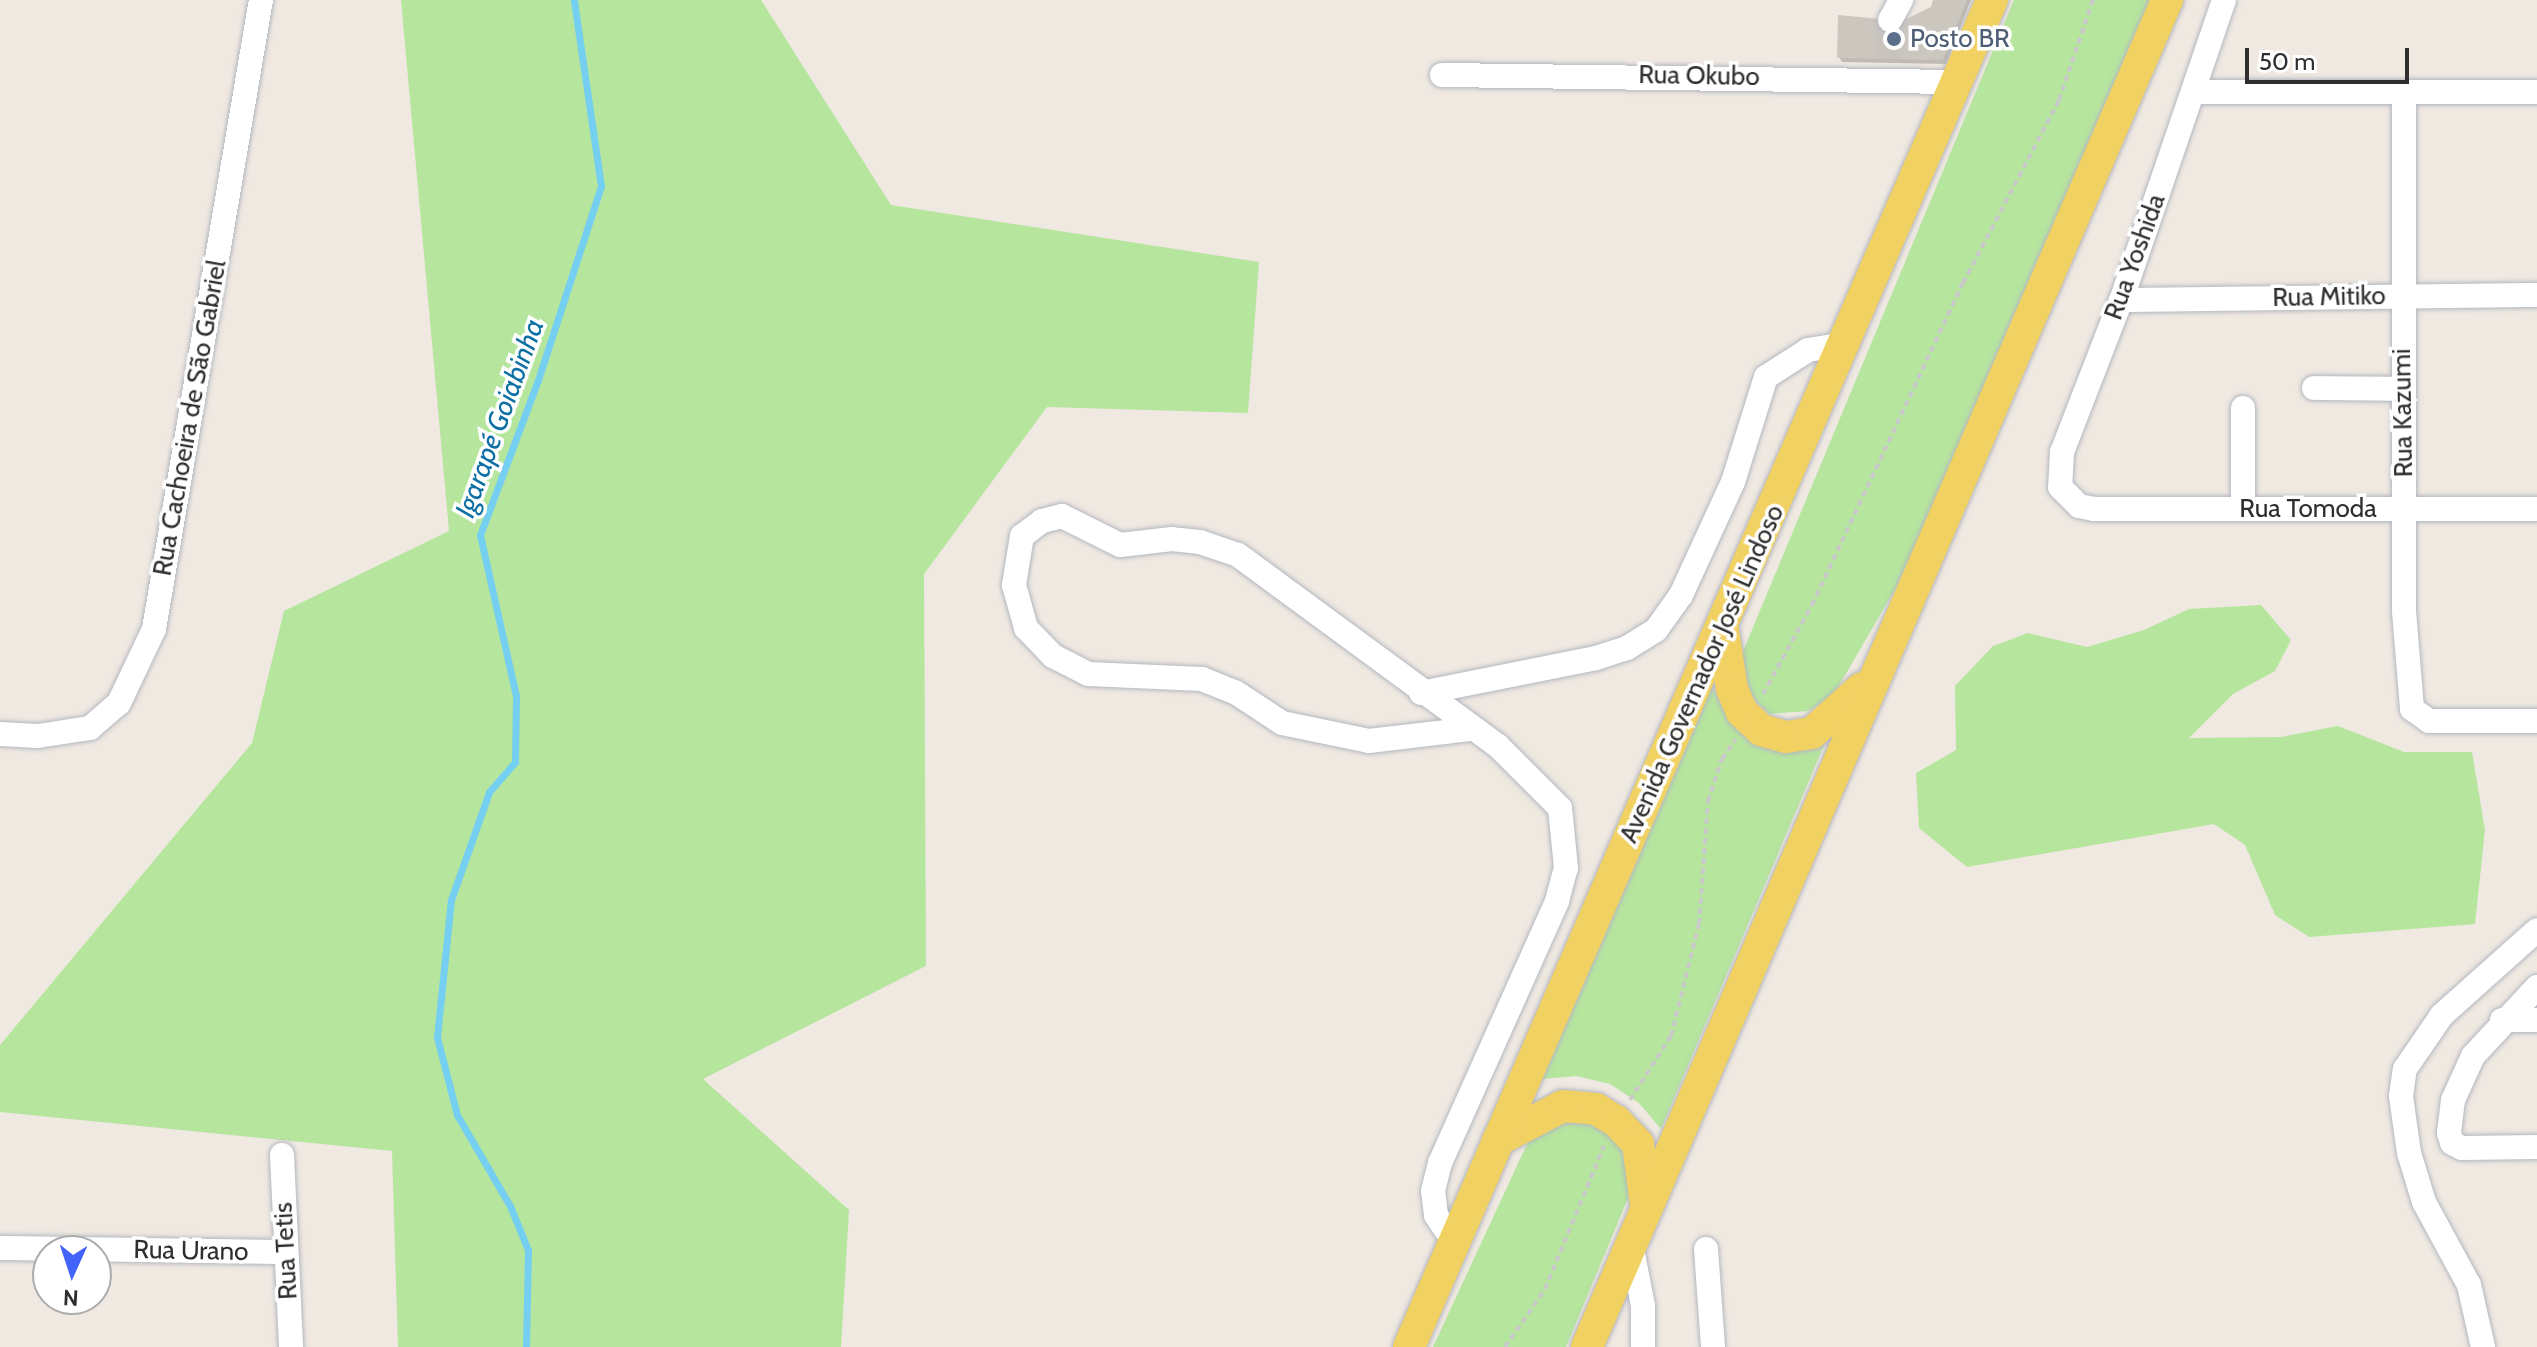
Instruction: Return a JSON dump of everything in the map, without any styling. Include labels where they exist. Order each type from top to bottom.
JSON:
[{"type":"main road","name":"Avenida Governador José Lindoso","points":[[1409,1347],[1723,631],[1992,0]]},
{"type":"main road","points":[[1587,1347],[2167,0]]},
{"type":"main road","points":[[1723,631],[1732,689],[1750,719],[1761,730],[1786,737],[1812,733],[1873,677]]},
{"type":"main road","points":[[1498,1140],[1563,1106],[1596,1109],[1616,1121],[1638,1144],[1646,1205]]},
{"type":"street","name":"Rua Cachoeira de São Gabriel","points":[[0,734],[38,736],[90,728],[119,703],[154,629],[261,0]]},
{"type":"street","name":"Rua Yoshida","points":[[2079,506],[2060,487],[2062,452],[2121,300],[2224,0]]},
{"type":"street","name":"Rua Okubo","points":[[1442,75],[1888,69],[1955,82]]},
{"type":"street","points":[[2194,92],[2537,92]]},
{"type":"street","name":"Rua Kazumi","points":[[2404,94],[2404,509],[2410,699],[2415,715],[2429,721],[2537,721]]},
{"type":"street","name":"Rua Mitiko","points":[[2121,300],[2537,295]]},
{"type":"street","points":[[1421,693],[1596,658],[1627,648],[1656,630],[1681,595],[1733,482],[1766,377],[1808,350],[1845,344]]},
{"type":"street","points":[[2314,388],[2403,389]]},
{"type":"street","points":[[2243,408],[2243,509]]},
{"type":"street","name":"Rua Tomoda","points":[[2079,506],[2537,509]]},
{"type":"street","points":[[1454,1242],[1436,1215],[1433,1191],[1440,1163],[1557,901],[1566,868],[1560,808],[1528,771],[1238,555],[1186,541],[1120,545],[1062,516],[1042,521],[1022,536],[1014,585],[1026,628],[1053,656],[1088,674],[1202,679],[1235,692],[1282,723],[1369,741],[1469,729]]},
{"type":"street","points":[[2483,1347],[2469,1285],[2424,1202],[2409,1153],[2401,1096],[2405,1069],[2442,1015],[2537,930]]},
{"type":"street","points":[[2537,987],[2502,1020],[2463,1073],[2449,1133],[2452,1143],[2462,1148],[2537,1147]]},
{"type":"street","points":[[2502,1020],[2537,1020]]},
{"type":"street","name":"Rua Tetis","points":[[282,1155],[291,1347]]},
{"type":"street","points":[[1631,1244],[1643,1306],[1643,1347]]},
{"type":"street","name":"Rua Urano","points":[[0,1248],[286,1252]]},
{"type":"street","points":[[1706,1249],[1713,1347]]},
{"type":"path","points":[[1505,1347],[1545,1289],[1616,1121],[1671,1036],[1699,924],[1708,801],[1722,759],[1750,719],[1812,605],[1963,283],[2059,100],[2093,0]]},
{"type":"green space","points":[[401,0],[761,0],[891,205],[1259,262],[1248,413],[1047,407],[924,574],[926,966],[703,1079],[849,1210],[841,1347],[398,1347],[392,1151],[0,1112],[0,1045],[252,743],[284,611],[449,531]]},
{"type":"green space","points":[[2014,0],[2151,0],[1905,572],[1833,696],[1808,711],[1770,714],[1750,696],[1741,661],[1744,649]]},
{"type":"green space","points":[[2261,605],[2291,640],[2275,671],[2233,694],[2189,738],[2281,737],[2338,726],[2404,752],[2472,752],[2485,830],[2475,924],[2309,937],[2275,915],[2245,845],[2214,824],[1967,867],[1919,828],[1916,773],[1956,750],[1955,686],[1993,646],[2028,633],[2087,647],[2144,630],[2189,609]]},
{"type":"green space","points":[[1712,688],[1737,727],[1810,747],[1825,743],[1661,1129],[1639,1103],[1610,1084],[1577,1076],[1542,1079]]},
{"type":"green space","points":[[1582,1117],[1624,1143],[1631,1191],[1566,1347],[1433,1347],[1527,1144],[1545,1126]]},
{"type":"building","name":"Posto BR","points":[[1933,0],[1967,0],[1943,60],[1837,58],[1838,15],[1902,21],[1931,7]]},
{"type":"waterway","name":"Igarapé Goiabinha","points":[[526,1347],[528,1250],[510,1206],[457,1115],[437,1037],[451,900],[489,792],[515,762],[516,696],[480,535],[538,380],[601,186],[574,0]]},
{"type":"tunnel","points":[[1888,59],[1890,20]]},
{"type":"place","name":"Posto BR","points":[[1894,39]]}]
